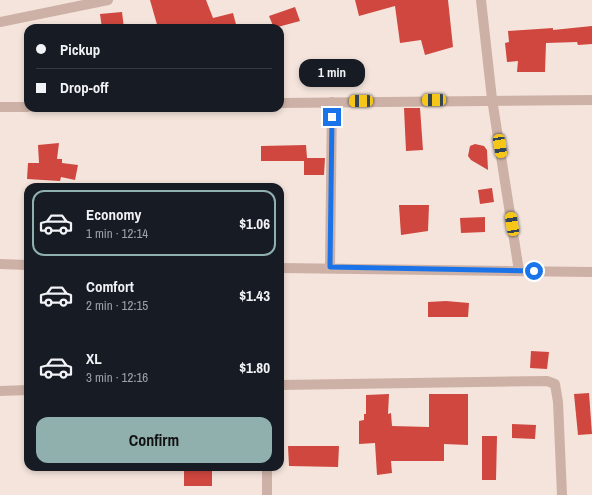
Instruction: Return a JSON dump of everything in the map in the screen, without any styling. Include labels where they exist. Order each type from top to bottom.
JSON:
[{"type":"street","points":[[0,22],[108,0]]},
{"type":"street","points":[[481,0],[492,99],[519,271]]},
{"type":"street","points":[[284,103],[492,99],[592,100]]},
{"type":"street","points":[[330,267],[332,102]]},
{"type":"street","points":[[0,107],[24,107]]},
{"type":"street","points":[[0,264],[24,265]]},
{"type":"street","points":[[284,268],[330,267],[592,272]]},
{"type":"street","points":[[284,385],[547,380],[555,384],[558,402],[562,495]]},
{"type":"street","points":[[0,391],[24,390]]},
{"type":"street","points":[[267,471],[267,495]]},
{"type":"building","points":[[150,0],[206,0],[213,18],[233,13],[236,24],[157,24]]},
{"type":"building","points":[[355,0],[448,0],[453,47],[425,55],[421,40],[400,43],[395,6],[359,16]]},
{"type":"building","points":[[295,7],[300,21],[284,25],[284,24],[272,24],[269,16]]},
{"type":"building","points":[[122,12],[124,24],[101,24],[100,14]]},
{"type":"building","points":[[592,26],[592,44],[578,45],[577,42],[546,43],[545,72],[517,72],[518,61],[507,62],[505,43],[509,42],[508,31],[553,28],[553,30]]},
{"type":"building","points":[[404,108],[420,108],[423,150],[406,151]]},
{"type":"building","points":[[59,143],[57,159],[62,159],[62,163],[78,165],[75,180],[61,177],[60,181],[27,179],[28,163],[39,163],[38,145]]},
{"type":"building","points":[[475,144],[484,146],[487,150],[488,170],[471,160],[468,156],[470,146]]},
{"type":"building","points":[[306,145],[307,158],[325,158],[324,175],[304,175],[304,161],[261,161],[261,146]]},
{"type":"building","points":[[492,188],[494,202],[480,204],[478,190]]},
{"type":"building","points":[[399,205],[429,205],[428,231],[401,235]]},
{"type":"building","points":[[485,217],[485,232],[461,233],[460,218]]},
{"type":"building","points":[[446,301],[469,303],[468,317],[428,317],[428,302]]},
{"type":"building","points":[[531,351],[549,352],[547,369],[530,368]]},
{"type":"building","points":[[589,393],[592,434],[578,435],[574,394]]},
{"type":"building","points":[[389,394],[388,414],[391,413],[392,426],[429,427],[429,394],[468,394],[468,445],[444,444],[444,461],[391,461],[392,473],[377,475],[375,443],[359,444],[359,421],[364,420],[364,414],[366,414],[366,395]]},
{"type":"building","points":[[512,424],[536,425],[535,439],[512,438]]},
{"type":"building","points":[[482,436],[497,436],[496,480],[482,480]]},
{"type":"building","points":[[288,446],[339,446],[338,467],[289,466]]},
{"type":"building","points":[[184,471],[212,471],[212,486],[184,486]]},
{"type":"route","points":[[332,117],[330,267],[534,271]]}]
